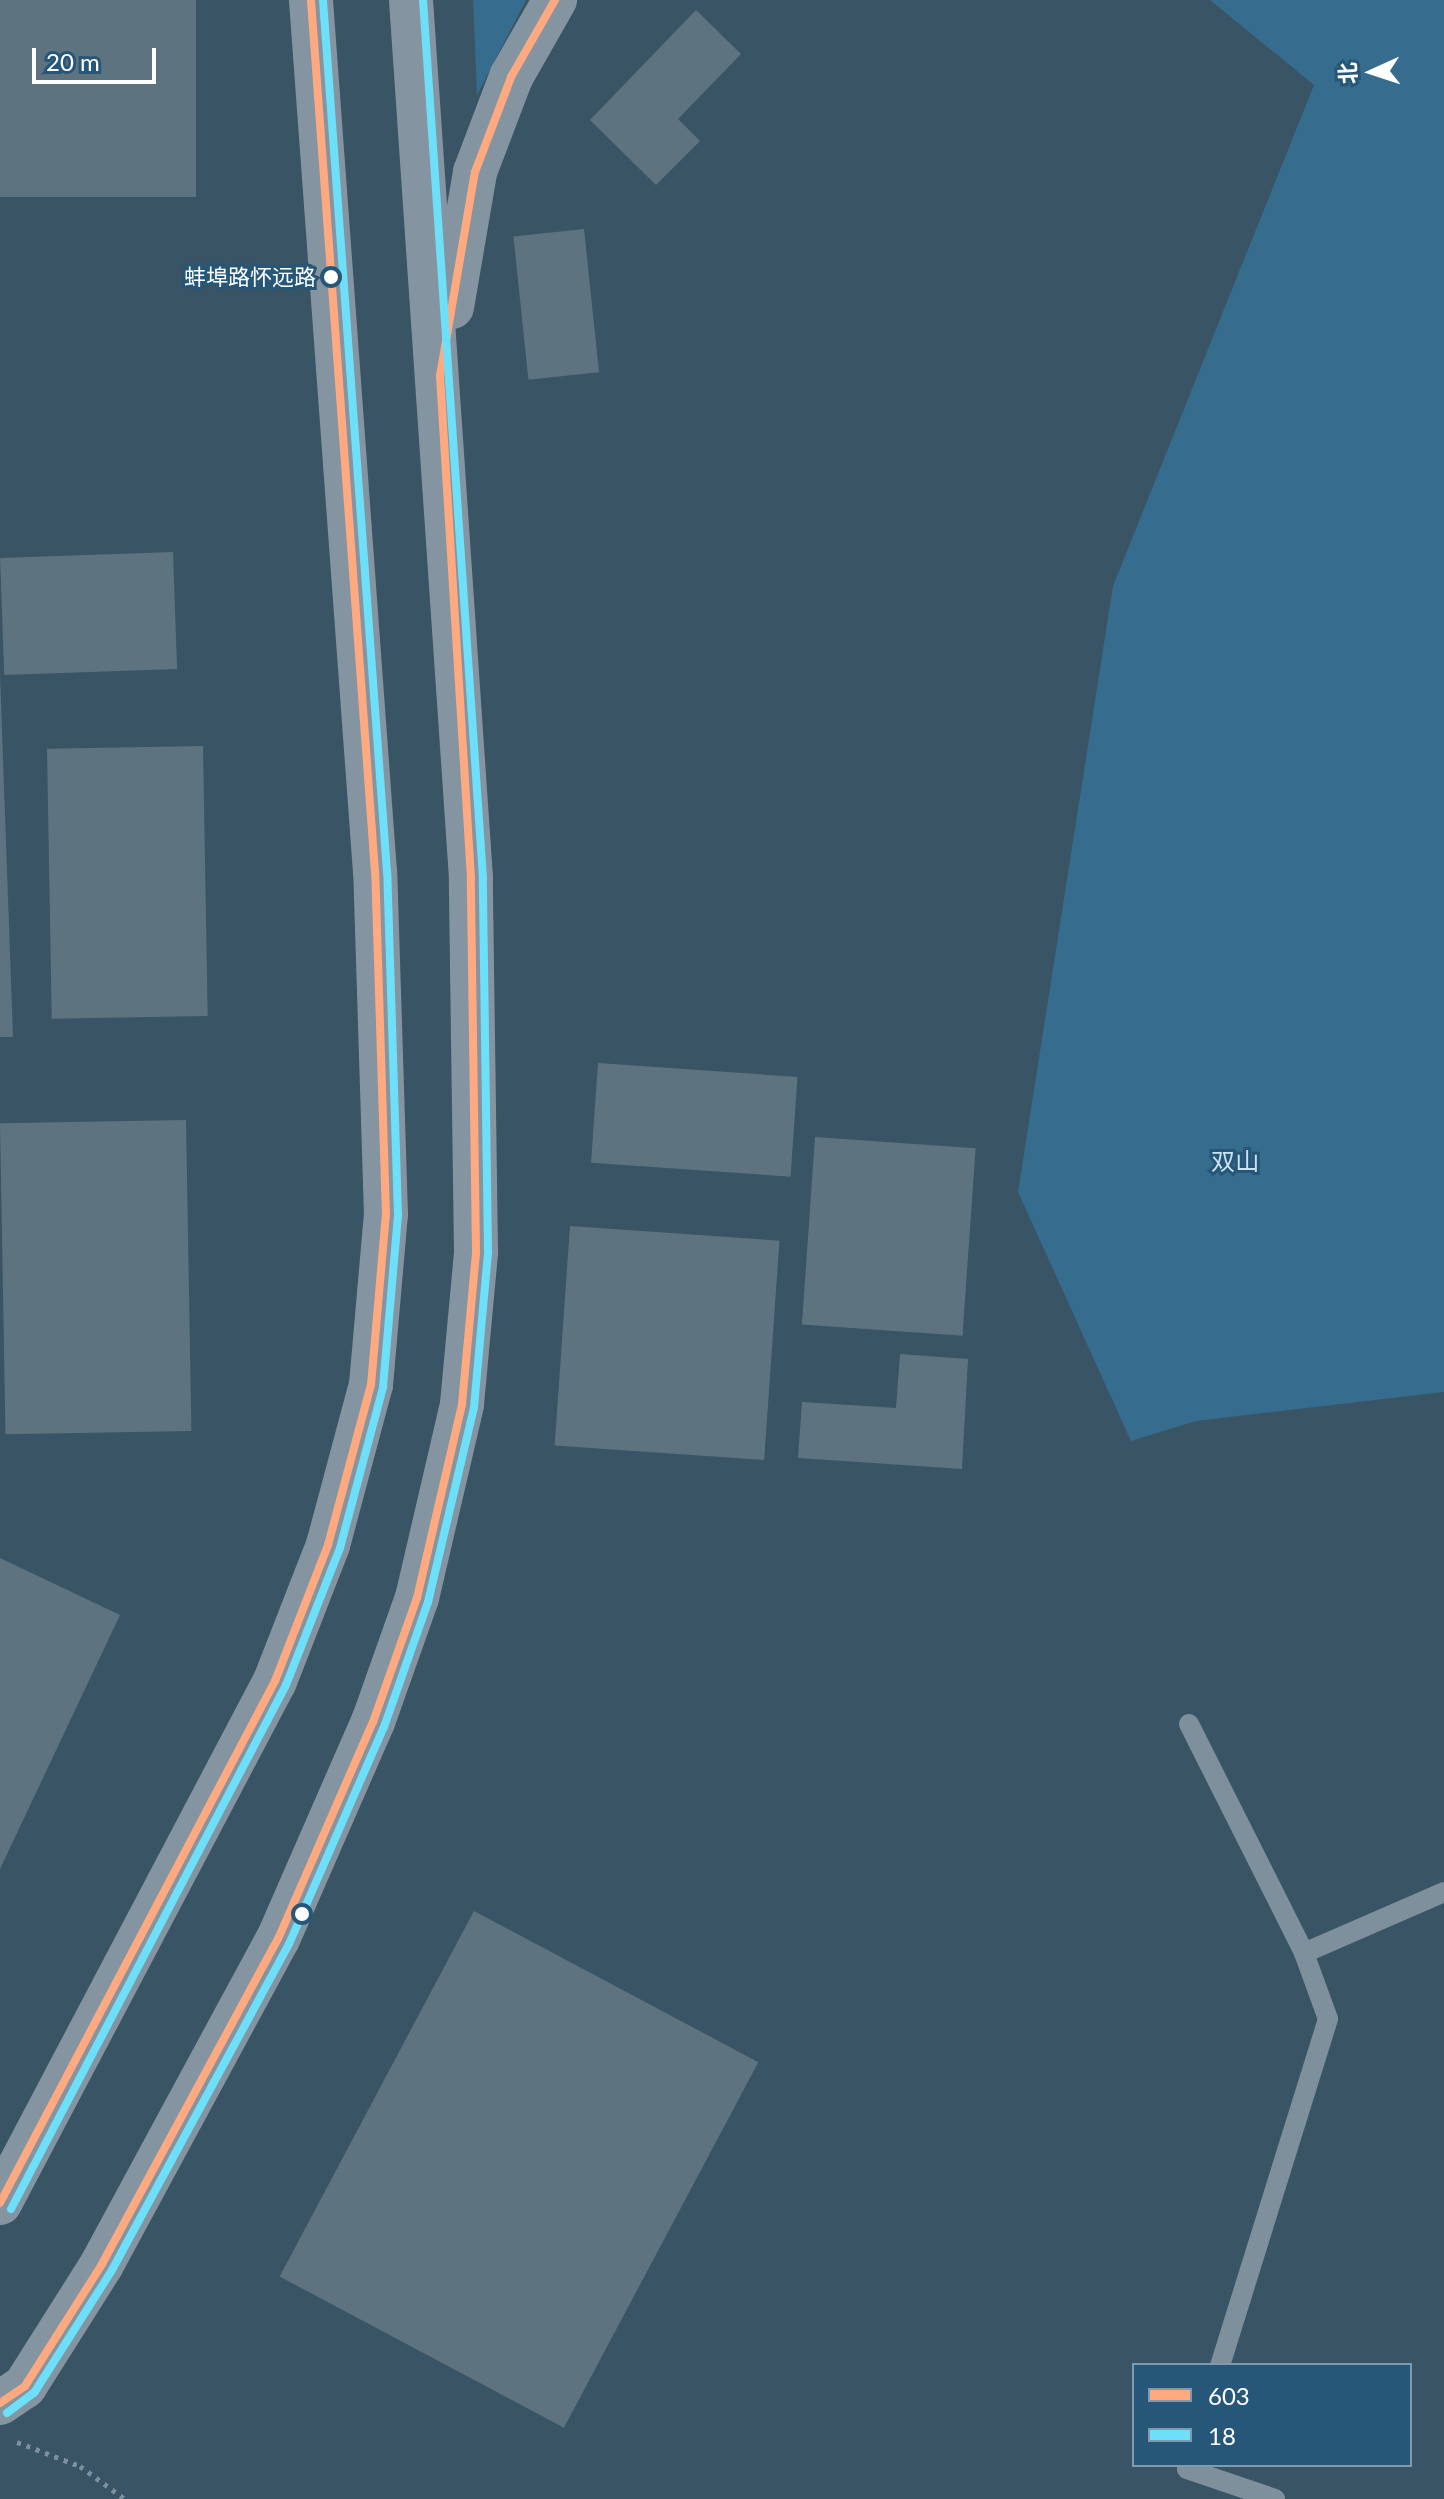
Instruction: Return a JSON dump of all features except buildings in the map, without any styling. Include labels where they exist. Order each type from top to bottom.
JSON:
[{"type":"main road","points":[[0,2203],[275,1681],[328,1545],[371,1385],[386,1215],[375,872],[311,0]]},
{"type":"main road","points":[[7,2422],[25,2386],[102,2264],[278,1939],[373,1722],[417,1598],[462,1404],[476,1252],[471,878],[440,376],[411,0]]},
{"type":"main road","points":[[440,376],[475,172],[511,77],[555,0]]},
{"type":"lane","points":[[1189,1724],[1304,1953],[1328,2019],[1221,2363]]},
{"type":"lane","points":[[1304,1953],[1444,1892]]},
{"type":"lane","points":[[1188,2467],[1275,2499]]},
{"type":"path","points":[[7,2422],[80,2466],[125,2499]]},
{"type":"green space","points":[[473,0],[526,0],[477,95]]},
{"type":"green space","name":"双山","points":[[1210,0],[1444,0],[1444,1392],[1196,1421],[1131,1441],[1018,1192],[1113,586],[1314,85]]},
{"type":"transit line","name":"603","points":[[0,2203],[275,1681],[328,1545],[371,1385],[386,1215],[375,872],[311,0]]},
{"type":"transit line","name":"18","points":[[11,2209],[286,1685],[340,1548],[383,1387],[398,1215],[387,872],[323,0]]},
{"type":"transit line","name":"18","points":[[7,2413],[34,2393],[112,2270],[289,1944],[384,1727],[428,1602],[474,1407],[488,1252],[483,878],[423,0]]},
{"type":"transit line","name":"603","points":[[0,2403],[25,2386],[102,2264],[278,1939],[373,1722],[417,1598],[462,1404],[476,1252],[471,878],[440,376],[475,172],[511,77],[555,0]]},
{"type":"place","name":"蚌埠路怀远路","points":[[331,277]]}]
